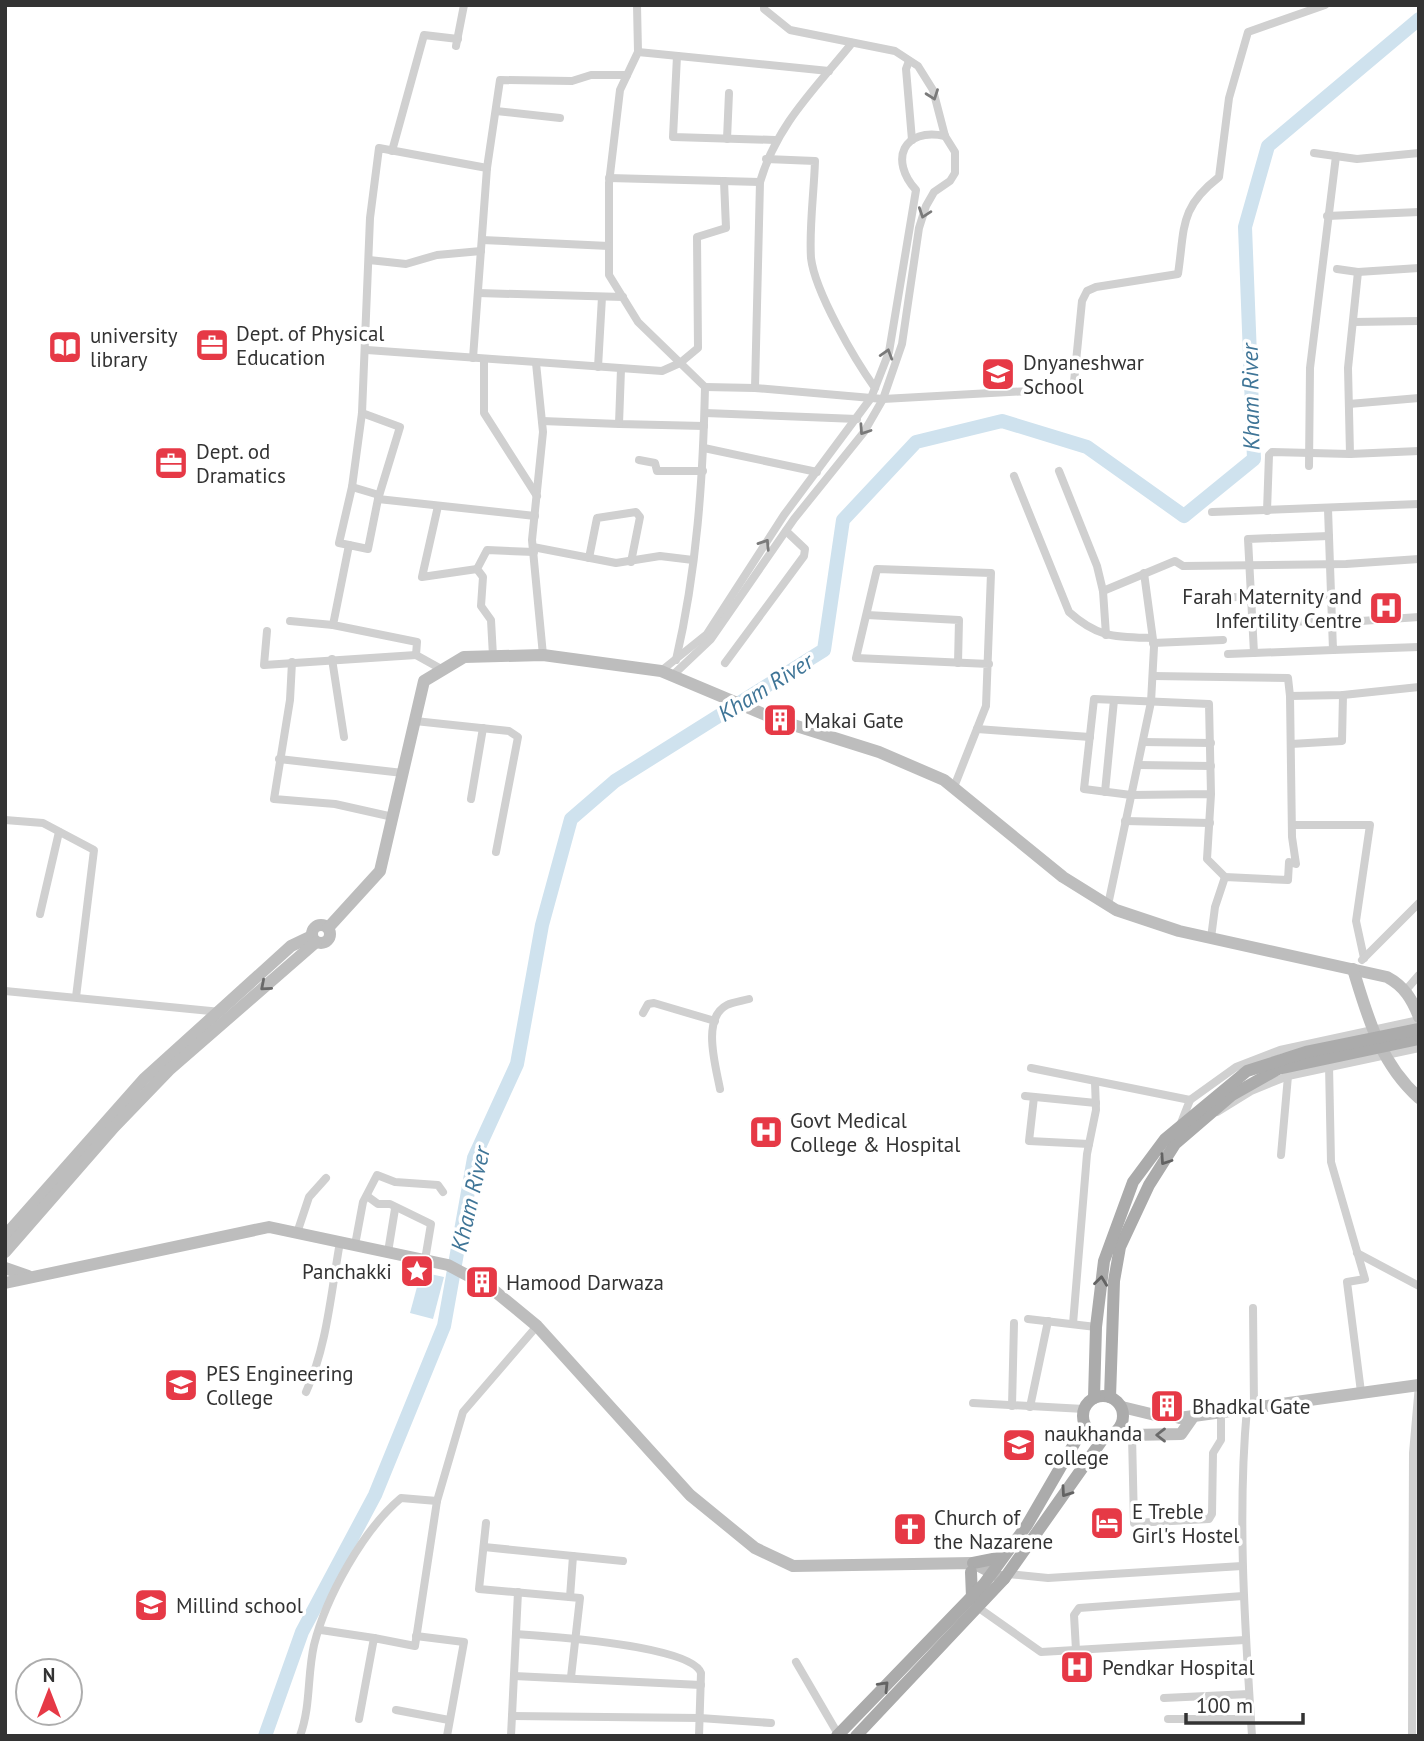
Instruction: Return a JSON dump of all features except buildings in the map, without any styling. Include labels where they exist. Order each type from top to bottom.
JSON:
[{"type":"main road","points":[[1110,1397],[1114,1281],[1120,1247],[1149,1185],[1175,1144],[1247,1071],[1274,1060],[1419,1029]]},
{"type":"main road","points":[[1002,1575],[1003,1557],[1027,1525],[1085,1425],[1084,1409],[1094,1398],[1096,1327],[1104,1261],[1133,1182],[1165,1139],[1181,1124],[1278,1069],[1419,1039]]},
{"type":"main road","points":[[838,1735],[1002,1575],[1105,1436],[1119,1430],[1124,1419],[1122,1407],[1110,1397],[1094,1398]]},
{"type":"main road","points":[[1085,1425],[1093,1434],[1105,1436]]},
{"type":"main road","points":[[856,1736],[973,1602],[972,1567],[1003,1557]]},
{"type":"street","points":[[392,150],[424,35],[457,43],[464,5]]},
{"type":"street","points":[[637,5],[638,52],[620,90],[609,178],[609,275],[622,297],[638,321],[705,387],[755,388],[883,399],[1063,389],[1074,382],[1082,301],[1087,291],[1178,274],[1188,208],[1197,193],[1219,177],[1229,98],[1248,32],[1325,5]]},
{"type":"street","points":[[667,674],[711,639],[786,531],[864,432],[883,399],[902,344],[919,228],[934,192],[950,181],[955,173],[955,152],[945,136],[933,90],[918,66],[895,51],[790,30],[764,9],[764,5]]},
{"type":"street","points":[[755,388],[760,182],[766,159],[785,124],[852,43]]},
{"type":"street","points":[[638,52],[829,71]]},
{"type":"street","points":[[677,56],[673,137],[775,140]]},
{"type":"street","points":[[909,61],[906,69],[912,140]]},
{"type":"street","points":[[473,358],[487,167],[500,80],[572,81],[591,75],[627,75]]},
{"type":"street","points":[[727,139],[729,93]]},
{"type":"street","points":[[496,111],[560,118]]},
{"type":"street","points":[[934,192],[916,190],[907,180],[901,164],[902,153],[912,140],[927,134],[945,136]]},
{"type":"street","points":[[362,413],[400,427],[378,497],[368,549],[339,544],[352,487],[362,413],[367,350],[370,218],[379,148],[487,167]]},
{"type":"street","points":[[1314,153],[1357,159],[1419,153]]},
{"type":"street","points":[[1309,466],[1311,368],[1336,156]]},
{"type":"street","points":[[766,159],[816,161],[811,260],[828,306],[855,359],[875,388]]},
{"type":"street","points":[[609,178],[760,182]]},
{"type":"street","points":[[367,350],[662,372],[680,363],[698,348],[697,237],[726,228],[724,181]]},
{"type":"street","points":[[667,674],[676,660],[707,634],[784,515],[871,398],[889,352],[916,190]]},
{"type":"street","points":[[1327,216],[1419,212]]},
{"type":"street","points":[[482,240],[609,246]]},
{"type":"street","points":[[369,260],[406,264],[437,255],[481,251]]},
{"type":"street","points":[[1337,269],[1358,272],[1419,268]]},
{"type":"street","points":[[1350,454],[1349,404],[1358,272]]},
{"type":"street","points":[[478,293],[622,297]]},
{"type":"street","points":[[598,368],[602,297]]},
{"type":"street","points":[[1353,322],[1419,321]]},
{"type":"street","points":[[484,359],[484,413],[537,496]]},
{"type":"street","points":[[536,363],[542,421],[533,550],[543,655]]},
{"type":"street","points":[[619,424],[621,369]]},
{"type":"street","points":[[676,660],[693,560],[703,471],[705,387]]},
{"type":"street","points":[[1349,404],[1419,398]]},
{"type":"street","points":[[705,413],[857,419]]},
{"type":"street","points":[[542,421],[704,426]]},
{"type":"street","points":[[704,448],[817,472]]},
{"type":"street","points":[[1267,511],[1269,455],[1419,451]]},
{"type":"street","points":[[639,460],[655,463],[657,471],[703,471]]},
{"type":"street","points":[[1059,471],[1097,566],[1103,591],[1106,635]]},
{"type":"street","points":[[1014,476],[1069,612],[1087,628],[1106,635],[1153,641],[1223,640]]},
{"type":"street","points":[[352,487],[378,497],[535,516]]},
{"type":"street","points":[[1212,512],[1419,504]]},
{"type":"street","points":[[438,506],[422,577],[477,569]]},
{"type":"street","points":[[1328,509],[1333,650]]},
{"type":"street","points":[[589,558],[597,518],[636,512],[640,517],[631,562]]},
{"type":"street","points":[[724,663],[804,556],[805,549],[786,531]]},
{"type":"street","points":[[1254,653],[1250,538],[1329,536]]},
{"type":"street","points":[[333,625],[349,545]]},
{"type":"street","points":[[477,569],[487,550],[533,550],[631,562],[660,556],[693,560]]},
{"type":"street","points":[[1103,591],[1175,561],[1183,566],[1330,564],[1419,559]]},
{"type":"street","points":[[477,569],[483,577],[481,606],[491,620],[493,656]]},
{"type":"street","points":[[954,787],[986,706],[989,664],[991,573],[877,569],[856,658],[989,664]]},
{"type":"street","points":[[1108,905],[1151,702],[1153,641],[1144,573]]},
{"type":"street","points":[[1199,598],[1331,595]]},
{"type":"street","points":[[867,615],[959,620],[958,663]]},
{"type":"street","points":[[1228,625],[1419,617]]},
{"type":"street","points":[[290,621],[333,625],[417,642],[416,655]]},
{"type":"street","points":[[267,631],[264,665],[416,655],[443,670]]},
{"type":"street","points":[[1228,654],[1419,646]]},
{"type":"street","points":[[5,1252],[123,1118],[224,1014],[291,946],[314,939],[313,929],[318,925],[328,928],[380,871],[424,681],[464,657],[543,655],[667,674],[767,716]]},
{"type":"street","points":[[332,659],[344,737]]},
{"type":"street","points":[[292,662],[290,700],[274,799],[335,804],[393,817]]},
{"type":"street","points":[[1153,676],[1288,678],[1292,825],[1296,864],[1289,862],[1288,880],[1224,877],[1207,859],[1212,794],[1209,704],[1094,699],[1084,789],[1131,795],[1212,794]]},
{"type":"street","points":[[1290,696],[1343,695],[1419,687]]},
{"type":"street","points":[[1291,744],[1342,741],[1343,695]]},
{"type":"street","points":[[1105,792],[1114,700]]},
{"type":"street","points":[[415,721],[513,732],[518,740],[496,852]]},
{"type":"street","points":[[787,723],[879,752],[954,787],[1063,877],[1108,905],[1179,931],[1387,977],[1405,991],[1419,1018],[1280,1050],[1236,1067],[1190,1100],[1181,1124]]},
{"type":"street","points":[[471,799],[482,728]]},
{"type":"street","points":[[977,729],[1090,737]]},
{"type":"street","points":[[1143,743],[1212,743]]},
{"type":"street","points":[[279,759],[403,773]]},
{"type":"street","points":[[1138,765],[1212,766]]},
{"type":"street","points":[[5,820],[43,824],[94,850],[76,997]]},
{"type":"street","points":[[1125,821],[1210,822]]},
{"type":"street","points":[[1292,825],[1370,825],[1356,921],[1364,958]]},
{"type":"street","points":[[40,914],[58,832]]},
{"type":"street","points":[[1211,938],[1215,907],[1224,877]]},
{"type":"street","points":[[1353,969],[1419,903]]},
{"type":"street","points":[[1353,969],[1371,1028],[1385,1056],[1397,1078],[1419,1098]]},
{"type":"street","points":[[1405,991],[1419,975]]},
{"type":"street","points":[[5,991],[224,1014]]},
{"type":"street","points":[[720,1089],[713,1045],[715,1021],[726,1006],[749,999]]},
{"type":"street","points":[[643,1013],[648,1004],[654,1003],[715,1021]]},
{"type":"street","points":[[5,1236],[144,1079],[224,1014]]},
{"type":"street","points":[[1213,1108],[1222,1111],[1251,1091],[1288,1076],[1329,1065],[1419,1048]]},
{"type":"street","points":[[1329,1065],[1331,1162],[1365,1279],[1347,1282],[1361,1392]]},
{"type":"street","points":[[1031,1068],[1190,1100]]},
{"type":"street","points":[[1281,1155],[1288,1076]]},
{"type":"street","points":[[1073,1324],[1089,1144],[1096,1102],[1095,1082]]},
{"type":"street","points":[[1089,1144],[1029,1140],[1029,1096],[1096,1102]]},
{"type":"street","points":[[355,1245],[363,1202],[377,1175],[395,1182],[438,1185],[443,1192]]},
{"type":"street","points":[[297,1233],[309,1197],[326,1178]]},
{"type":"street","points":[[367,1196],[377,1204],[390,1204],[395,1209],[431,1224],[425,1260]]},
{"type":"street","points":[[388,1252],[395,1209]]},
{"type":"street","points":[[5,1283],[269,1227],[448,1265],[477,1280],[537,1326],[690,1495],[755,1548],[793,1566],[958,1563],[1002,1575],[1048,1578],[1242,1566]]},
{"type":"street","points":[[306,1392],[314,1375],[340,1242]]},
{"type":"street","points":[[1356,1253],[1419,1286]]},
{"type":"street","points":[[5,1268],[29,1276]]},
{"type":"street","points":[[1252,1736],[1243,1596],[1241,1475],[1251,1407],[1253,1308]]},
{"type":"street","points":[[1028,1319],[1096,1327]]},
{"type":"street","points":[[1030,1408],[1048,1321]]},
{"type":"street","points":[[1012,1406],[1014,1323]]},
{"type":"street","points":[[321,1630],[415,1646],[437,1501],[463,1412],[537,1326]]},
{"type":"street","points":[[1122,1407],[1155,1415],[1177,1415],[1179,1418],[1419,1385],[1413,1454],[1416,1662],[1415,1720],[1412,1736]]},
{"type":"street","points":[[973,1403],[1084,1409]]},
{"type":"street","points":[[1132,1435],[1134,1523],[1209,1519],[1212,1514],[1213,1451],[1222,1440],[1221,1411]]},
{"type":"street","points":[[1119,1430],[1132,1435],[1181,1434],[1195,1414]]},
{"type":"street","points":[[300,1736],[308,1715],[314,1645],[358,1546],[381,1515],[401,1499],[437,1501]]},
{"type":"street","points":[[486,1523],[479,1589],[580,1598],[571,1677]]},
{"type":"street","points":[[484,1547],[623,1561]]},
{"type":"street","points":[[570,1597],[573,1556]]},
{"type":"street","points":[[972,1567],[989,1588]]},
{"type":"street","points":[[511,1736],[518,1592]]},
{"type":"street","points":[[1076,1650],[1074,1615],[1079,1608],[1243,1596]]},
{"type":"street","points":[[973,1602],[1041,1652],[1245,1640]]},
{"type":"street","points":[[516,1634],[575,1638],[647,1649],[692,1663],[700,1669],[699,1736]]},
{"type":"street","points":[[416,1636],[464,1642],[447,1736]]},
{"type":"street","points":[[359,1719],[374,1638]]},
{"type":"street","points":[[796,1662],[838,1735]]},
{"type":"street","points":[[514,1676],[701,1685]]},
{"type":"street","points":[[1164,1698],[1249,1694]]},
{"type":"street","points":[[396,1710],[449,1720]]},
{"type":"street","points":[[512,1716],[700,1718],[771,1723]]},
{"type":"street","points":[[1168,1719],[1251,1719]]},
{"type":"water","points":[[421,1272],[444,1277],[433,1319],[410,1313]]},
{"type":"waterway","name":"Kham River","points":[[265,1736],[302,1632],[375,1495],[444,1326],[474,1158],[517,1064],[542,925],[571,819],[615,781],[824,650],[843,520],[916,442],[1002,421],[1087,447],[1184,516],[1254,459],[1245,227],[1268,146],[1419,19]]},
{"type":"place","name":"Dept. of Physical Education","points":[[212,345]]},
{"type":"place","name":"university library","points":[[65,347]]},
{"type":"place","name":"Dnyaneshwar School","points":[[998,374]]},
{"type":"place","name":"Dept. od Dramatics","points":[[171,463]]},
{"type":"place","name":"Farah Maternity and Infertility Centre","points":[[1386,608]]},
{"type":"place","name":"Makai Gate","points":[[780,720]]},
{"type":"place","name":"Govt Medical College & Hospital","points":[[766,1132]]},
{"type":"place","name":"Panchakki","points":[[417,1271]]},
{"type":"place","name":"Hamood Darwaza","points":[[482,1282]]},
{"type":"place","name":"PES Engineering College","points":[[181,1385]]},
{"type":"place","name":"Bhadkal Gate","points":[[1167,1406]]},
{"type":"place","name":"naukhanda college","points":[[1019,1445]]},
{"type":"place","name":"E Treble Girl's Hostel","points":[[1107,1523]]},
{"type":"place","name":"Church of the Nazarene","points":[[910,1529]]},
{"type":"place","name":"Millind school","points":[[151,1605]]},
{"type":"place","name":"Pendkar Hospital","points":[[1077,1667]]}]
